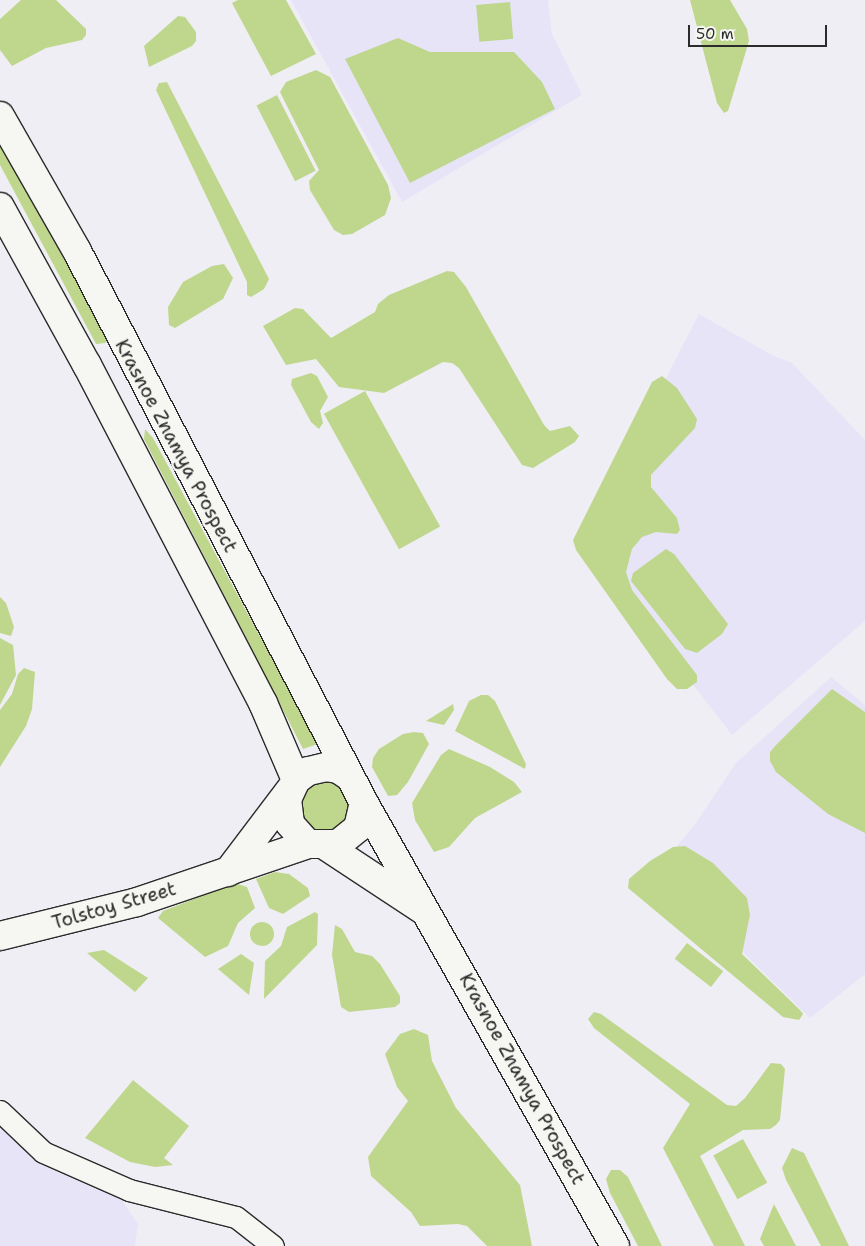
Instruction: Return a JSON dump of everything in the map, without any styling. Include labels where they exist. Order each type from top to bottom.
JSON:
[{"type":"main road","name":"Krasnoe Znamya Prospect","points":[[0,116],[77,251],[350,777]]},
{"type":"main road","points":[[0,207],[113,414],[263,704],[293,785],[286,807],[288,819],[317,845],[428,913]]},
{"type":"main road","points":[[113,414],[130,413],[151,396]]},
{"type":"main road","points":[[227,873],[293,785],[308,771],[326,767],[338,769],[350,777],[364,803],[361,823],[354,832],[338,844],[317,845]]},
{"type":"main road","name":"Krasnoe Znamya Prospect","points":[[364,803],[615,1246]]},
{"type":"main road","name":"Tolstoy Street","points":[[0,936],[106,911],[317,845]]},
{"type":"street","points":[[0,1111],[49,1154],[129,1190],[236,1216],[272,1246]]},
{"type":"shaded area","points":[[291,0],[548,0],[552,34],[582,95],[402,202]]},
{"type":"shaded area","points":[[699,314],[772,355],[792,363],[865,440],[865,621],[732,735],[582,541]]},
{"type":"shaded area","points":[[831,677],[865,705],[865,974],[810,1018],[658,869],[696,823],[736,763]]},
{"type":"shaded area","points":[[0,1111],[47,1148],[123,1184],[123,1202],[138,1224],[135,1246],[0,1246]]},
{"type":"green space","points":[[21,0],[56,0],[86,29],[86,35],[82,40],[46,48],[12,66],[0,50],[0,19]]},
{"type":"green space","points":[[238,0],[286,0],[316,54],[271,76],[232,3]]},
{"type":"green space","points":[[690,0],[730,0],[747,29],[749,41],[728,111],[724,113],[717,103]]},
{"type":"green space","points":[[510,2],[513,39],[479,42],[476,5]]},
{"type":"green space","points":[[178,16],[185,17],[196,32],[196,41],[192,46],[149,67],[144,46]]},
{"type":"green space","points":[[398,38],[430,52],[514,52],[542,82],[555,109],[410,183],[345,59]]},
{"type":"green space","points":[[316,70],[330,77],[388,185],[391,198],[385,215],[352,234],[343,235],[334,230],[310,190],[309,181],[319,170],[280,92],[286,82]]},
{"type":"green space","points":[[167,82],[269,279],[264,289],[251,297],[247,295],[247,282],[156,90],[159,83]]},
{"type":"green space","points":[[277,95],[316,171],[295,181],[257,105]]},
{"type":"green space","points":[[0,143],[47,221],[109,340],[105,343],[96,344],[0,165]]},
{"type":"green space","points":[[224,264],[233,278],[223,299],[175,328],[169,325],[168,307],[183,282],[212,266]]},
{"type":"green space","points":[[447,271],[454,272],[466,287],[544,425],[550,431],[570,426],[579,436],[575,442],[533,468],[522,465],[459,368],[452,363],[443,362],[384,393],[339,387],[316,359],[286,365],[263,326],[295,308],[303,309],[331,338],[375,312],[378,304],[389,295]]},
{"type":"green space","points":[[311,373],[317,376],[328,397],[320,411],[323,423],[319,429],[311,422],[291,385],[292,379]]},
{"type":"green space","points":[[662,376],[677,388],[697,419],[695,428],[651,475],[651,487],[677,518],[680,530],[677,534],[656,532],[642,537],[632,549],[626,572],[632,590],[697,675],[697,682],[687,689],[677,689],[667,679],[576,550],[573,540],[652,382]]},
{"type":"green space","points":[[365,391],[440,527],[399,549],[324,414]]},
{"type":"green space","points":[[145,429],[153,438],[318,744],[303,749],[144,439]]},
{"type":"green space","points":[[666,549],[674,554],[728,624],[722,634],[697,653],[685,649],[631,581],[633,573]]},
{"type":"green space","points":[[0,597],[6,603],[14,627],[11,636],[0,633]]},
{"type":"green space","points":[[0,638],[13,645],[16,675],[0,705]]},
{"type":"green space","points":[[24,668],[35,672],[32,709],[26,726],[0,767],[0,710],[12,694],[18,674]]},
{"type":"green space","points":[[832,689],[865,712],[865,833],[828,814],[776,772],[770,761],[770,752],[776,745]]},
{"type":"green space","points":[[481,695],[488,695],[495,701],[526,764],[525,769],[455,731],[469,701]]},
{"type":"green space","points":[[453,704],[454,710],[444,725],[426,721]]},
{"type":"green space","points":[[423,733],[429,744],[408,782],[397,795],[388,796],[372,767],[373,758],[379,749],[403,734]]},
{"type":"green space","points":[[449,749],[490,767],[514,782],[522,792],[475,818],[449,847],[434,852],[415,820],[412,803],[441,755]]},
{"type":"green space","points":[[320,782],[330,782],[343,789],[350,802],[350,812],[343,825],[330,832],[320,832],[311,828],[304,821],[300,812],[300,802],[304,793],[311,786]]},
{"type":"green space","points":[[685,846],[713,863],[747,898],[750,915],[742,954],[800,1010],[803,1014],[799,1020],[783,1017],[628,888],[629,879],[650,861],[673,847]]},
{"type":"green space","points":[[275,872],[289,874],[308,888],[310,896],[283,914],[269,908],[256,879]]},
{"type":"green space","points":[[235,883],[247,887],[255,908],[238,923],[228,946],[205,957],[158,918],[163,911]]},
{"type":"green space","points":[[315,912],[318,914],[317,945],[264,999],[265,961],[281,946],[287,927]]},
{"type":"green space","points":[[262,922],[271,925],[274,934],[271,943],[262,946],[253,943],[250,934],[253,925]]},
{"type":"green space","points":[[335,925],[342,929],[355,952],[372,956],[380,964],[400,996],[400,1003],[395,1007],[349,1012],[341,1007],[332,955]]},
{"type":"green space","points":[[687,943],[723,971],[711,987],[675,959]]},
{"type":"green space","points":[[104,950],[148,978],[135,992],[87,953]]},
{"type":"green space","points":[[241,954],[254,963],[249,995],[218,969]]},
{"type":"green space","points":[[594,1012],[601,1014],[727,1105],[736,1106],[745,1098],[771,1063],[781,1064],[785,1069],[780,1120],[776,1125],[770,1129],[743,1130],[700,1156],[745,1246],[714,1246],[663,1148],[690,1104],[594,1028],[588,1019]]},
{"type":"green space","points":[[414,1029],[428,1035],[432,1061],[456,1108],[520,1185],[532,1246],[487,1246],[467,1226],[458,1224],[420,1226],[411,1212],[371,1176],[368,1157],[408,1101],[397,1087],[385,1054],[400,1034]]},
{"type":"green space","points":[[133,1080],[189,1126],[164,1158],[173,1165],[155,1167],[130,1162],[85,1138]]},
{"type":"green space","points":[[743,1139],[767,1183],[738,1199],[713,1155]]},
{"type":"green space","points":[[792,1148],[804,1153],[849,1246],[821,1246],[786,1180],[782,1168]]},
{"type":"green space","points":[[611,1170],[620,1170],[628,1177],[662,1246],[638,1246],[610,1193],[606,1179]]},
{"type":"green space","points":[[774,1204],[796,1246],[764,1246],[760,1239]]}]
